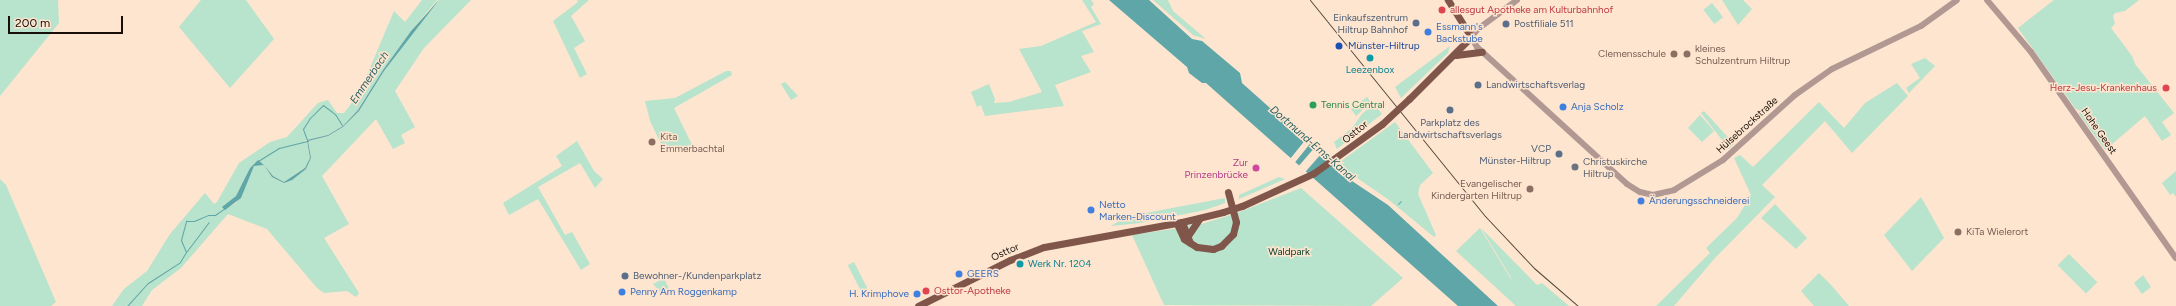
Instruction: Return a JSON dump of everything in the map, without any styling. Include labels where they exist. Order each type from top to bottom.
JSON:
[{"type":"main road","points":[[1448,0],[1471,37]]},
{"type":"main road","name":"Osttor","points":[[918,306],[1032,251],[1063,242],[1180,224],[1242,206],[1292,185],[1348,151],[1382,124],[1456,55],[1471,37]]},
{"type":"main road","points":[[1456,55],[1482,52]]},
{"type":"main road","points":[[1180,224],[1181,235],[1197,247],[1213,249],[1221,246],[1233,234],[1235,214],[1228,192]]},
{"type":"main road","points":[[1188,240],[1199,219]]},
{"type":"street","points":[[1471,37],[1480,26],[1516,0]]},
{"type":"street","name":"Hülsebrockstraße","points":[[1471,37],[1482,52],[1631,188],[1644,194],[1658,195],[1680,187],[1724,160],[1795,95],[1832,68],[1921,26],[1957,0]]},
{"type":"street","name":"Hohe Geest","points":[[1987,0],[2031,52],[2176,258]]},
{"type":"green space","points":[[0,0],[58,0],[59,23],[0,96]]},
{"type":"green space","points":[[201,0],[246,0],[274,39],[230,88],[179,27]]},
{"type":"green space","points":[[422,0],[437,0],[411,31],[383,70],[358,110],[343,126],[328,135],[303,141],[307,141],[310,158],[305,168],[284,182],[273,176],[264,165],[272,177],[284,183],[306,169],[311,158],[308,141],[328,136],[343,127],[359,111],[384,71],[436,2],[439,0],[471,0],[424,48],[395,91],[415,127],[401,135],[405,143],[393,149],[376,119],[322,176],[349,224],[324,238],[359,293],[356,297],[347,291],[324,293],[317,288],[267,229],[228,214],[181,268],[152,290],[142,306],[112,306],[124,289],[147,271],[170,234],[205,193],[214,204],[217,202],[239,163],[270,142],[287,137],[318,103],[328,100],[337,113],[344,113],[364,87],[364,82],[394,11],[405,22]],"holes":[[[258,160],[264,165],[254,166],[236,203],[225,209],[223,207],[236,196],[250,168]]]},
{"type":"green space","points":[[577,0],[589,0],[571,16],[585,41],[574,48],[587,74],[580,78],[553,21],[578,2]]},
{"type":"green space","points":[[1082,0],[1091,0],[1094,4],[1091,7],[1101,24],[1082,31],[1094,52],[1081,56],[1091,72],[1055,85],[1064,106],[985,116],[981,105],[977,107],[971,92],[989,84],[995,99],[994,103],[1009,102],[1042,92],[1019,49],[1041,46],[1096,22]]},
{"type":"green space","points":[[1153,0],[1168,0],[1173,11],[1206,39],[1193,35]]},
{"type":"green space","points":[[1722,0],[1743,0],[1752,9],[1738,25]]},
{"type":"green space","points":[[2054,0],[2139,0],[2125,11],[2115,13],[2113,16],[2115,24],[2111,28],[2132,56],[2135,64],[2174,113],[2162,122],[2171,135],[2162,141],[2145,116],[2105,150],[2079,114],[2080,111],[2075,108],[2018,28]]},
{"type":"green space","points":[[1712,3],[1723,17],[1714,24],[1703,10]]},
{"type":"green space","points":[[1450,46],[1448,53],[1401,98],[1395,87]]},
{"type":"green space","points":[[1925,58],[1935,66],[1909,93],[1906,88],[1920,78],[1911,64]]},
{"type":"green space","points":[[726,71],[731,71],[732,75],[674,108],[692,145],[664,150],[650,121],[645,101],[675,98]]},
{"type":"green space","points":[[785,82],[798,96],[791,100],[781,84]]},
{"type":"green space","points":[[1897,83],[1908,96],[1852,153],[1825,121],[1762,185],[1775,197],[1715,258],[1674,306],[1656,306],[1710,253],[1706,248],[1737,218],[1751,195],[1734,158],[1740,155],[1753,167],[1819,102],[1844,128],[1865,103]]},
{"type":"green space","points":[[1367,97],[1371,102],[1356,116],[1351,109]]},
{"type":"green space","points":[[1374,104],[1382,114],[1337,149],[1334,142],[1352,128],[1362,114]]},
{"type":"green space","points":[[1704,111],[1734,144],[1729,149],[1701,113]]},
{"type":"green space","points":[[1700,115],[1714,131],[1702,142],[1688,128]]},
{"type":"green space","points":[[1395,122],[1433,173],[1420,185],[1418,194],[1436,235],[1434,237],[1389,200],[1337,164]]},
{"type":"green space","points":[[577,141],[594,171],[603,179],[595,188],[580,163],[538,187],[565,235],[572,232],[590,264],[581,270],[538,199],[509,215],[503,203],[562,166],[556,156]]},
{"type":"green space","points":[[2176,171],[2176,197],[2173,193],[2170,195],[2162,183]]},
{"type":"green space","points":[[1279,177],[1285,179],[1239,199],[1239,195]]},
{"type":"green space","points":[[0,179],[6,185],[56,302],[51,306],[0,306]]},
{"type":"green space","name":"Waldpark","points":[[1301,188],[1403,278],[1371,306],[1164,305],[1132,235],[1186,227],[1192,224],[1195,226],[1237,213]]},
{"type":"green space","points":[[1921,197],[1944,238],[1912,271],[1884,235]]},
{"type":"green space","points":[[1225,198],[1225,203],[1205,210],[1140,223],[1111,226],[1125,217]]},
{"type":"green space","points":[[1775,204],[1807,238],[1796,249],[1761,218]]},
{"type":"green space","points":[[1480,228],[1513,281],[1481,228],[1537,285],[1542,283],[1569,306],[1516,306],[1456,251]]},
{"type":"green space","points":[[2069,254],[2097,282],[2086,294],[2058,265]]},
{"type":"green space","points":[[854,262],[869,291],[863,295],[848,265]]},
{"type":"green space","points":[[1819,273],[1849,306],[1814,306],[1801,291]]},
{"type":"green space","points":[[2143,275],[2151,287],[2142,294],[2134,283]]},
{"type":"green space","points":[[664,278],[669,289],[661,293],[653,284]]},
{"type":"water","points":[[439,0],[384,71],[359,111],[343,127],[328,136],[308,141],[311,158],[306,169],[292,180],[284,183],[272,177],[264,165],[273,176],[284,182],[305,168],[310,158],[307,140],[328,135],[343,126],[358,110],[383,70],[411,31]]},
{"type":"water","points":[[1109,0],[1149,0],[1192,39],[1202,41],[1240,73],[1242,83],[1352,181],[1388,205],[1498,306],[1458,306],[1206,83],[1202,83],[1189,73],[1187,67]]},
{"type":"water","points":[[258,160],[264,165],[254,166],[241,198],[225,210],[222,207],[236,196],[250,168]]},
{"type":"pier","points":[[1307,138],[1312,142],[1294,164],[1289,160]]},
{"type":"pier","points":[[1316,146],[1323,152],[1304,174],[1297,168]]},
{"type":"waterway","points":[[307,140],[303,129],[310,118],[323,105],[335,114],[342,125]]},
{"type":"waterway","points":[[258,161],[279,148],[308,141]]},
{"type":"waterway","points":[[1398,204],[1401,201]]},
{"type":"waterway","name":"Emmerbach","points":[[127,306],[148,283],[180,262],[186,252],[181,240],[186,221],[194,221],[208,215],[215,215],[225,208]]},
{"type":"waterway","name":"Emmerbach","points":[[187,251],[209,222]]},
{"type":"railway","points":[[1310,0],[1485,216],[1534,268],[1578,306]]},
{"type":"place","name":"allesgut Apotheke am Kulturbahnhof","points":[[1442,10]]},
{"type":"place","name":"Einkaufszentrum Hiltrup Bahnhof","points":[[1416,23]]},
{"type":"place","name":"Postfiliale 511","points":[[1506,24]]},
{"type":"place","name":"Essmann's Backstube","points":[[1428,32]]},
{"type":"place","name":"Münster-Hiltrup","points":[[1339,46]]},
{"type":"place","name":"Clemensschule","points":[[1674,54]]},
{"type":"place","name":"kleines Schulzentrum Hiltrup","points":[[1687,54]]},
{"type":"place","name":"Leezenbox","points":[[1370,58]]},
{"type":"place","name":"Landwirtschaftsverlag","points":[[1478,85]]},
{"type":"place","name":"Herz-Jesu-Krankenhaus","points":[[2166,88]]},
{"type":"place","name":"Tennis Central","points":[[1313,105]]},
{"type":"place","name":"Anja Scholz","points":[[1563,107]]},
{"type":"place","name":"Parkplatz des Landwirtschaftsverlags","points":[[1450,110]]},
{"type":"place","name":"Kita Emmerbachtal","points":[[652,142]]},
{"type":"place","name":"VCP Münster-Hiltrup","points":[[1559,154]]},
{"type":"place","name":"Christuskirche Hiltrup","points":[[1575,167]]},
{"type":"place","name":"Zur Prinzenbrücke","points":[[1256,168]]},
{"type":"place","name":"Evangelischer Kindergarten Hiltrup","points":[[1530,189]]},
{"type":"place","name":"Änderungsschneiderei","points":[[1641,201]]},
{"type":"place","name":"Netto Marken-Discount","points":[[1091,210]]},
{"type":"place","name":"KiTa Wielerort","points":[[1958,232]]},
{"type":"place","name":"Werk Nr. 1204","points":[[1020,264]]},
{"type":"place","name":"GEERS","points":[[959,274]]},
{"type":"place","name":"Bewohner-/Kundenparkplatz","points":[[625,276]]},
{"type":"place","name":"Osttor-Apotheke","points":[[926,291]]},
{"type":"place","name":"Penny Am Roggenkamp","points":[[622,292]]},
{"type":"place","name":"H. Krimphove","points":[[917,294]]},
{"type":"water label","name":"Dortmund-Ems-Kanal","points":[[1312,144]]}]
